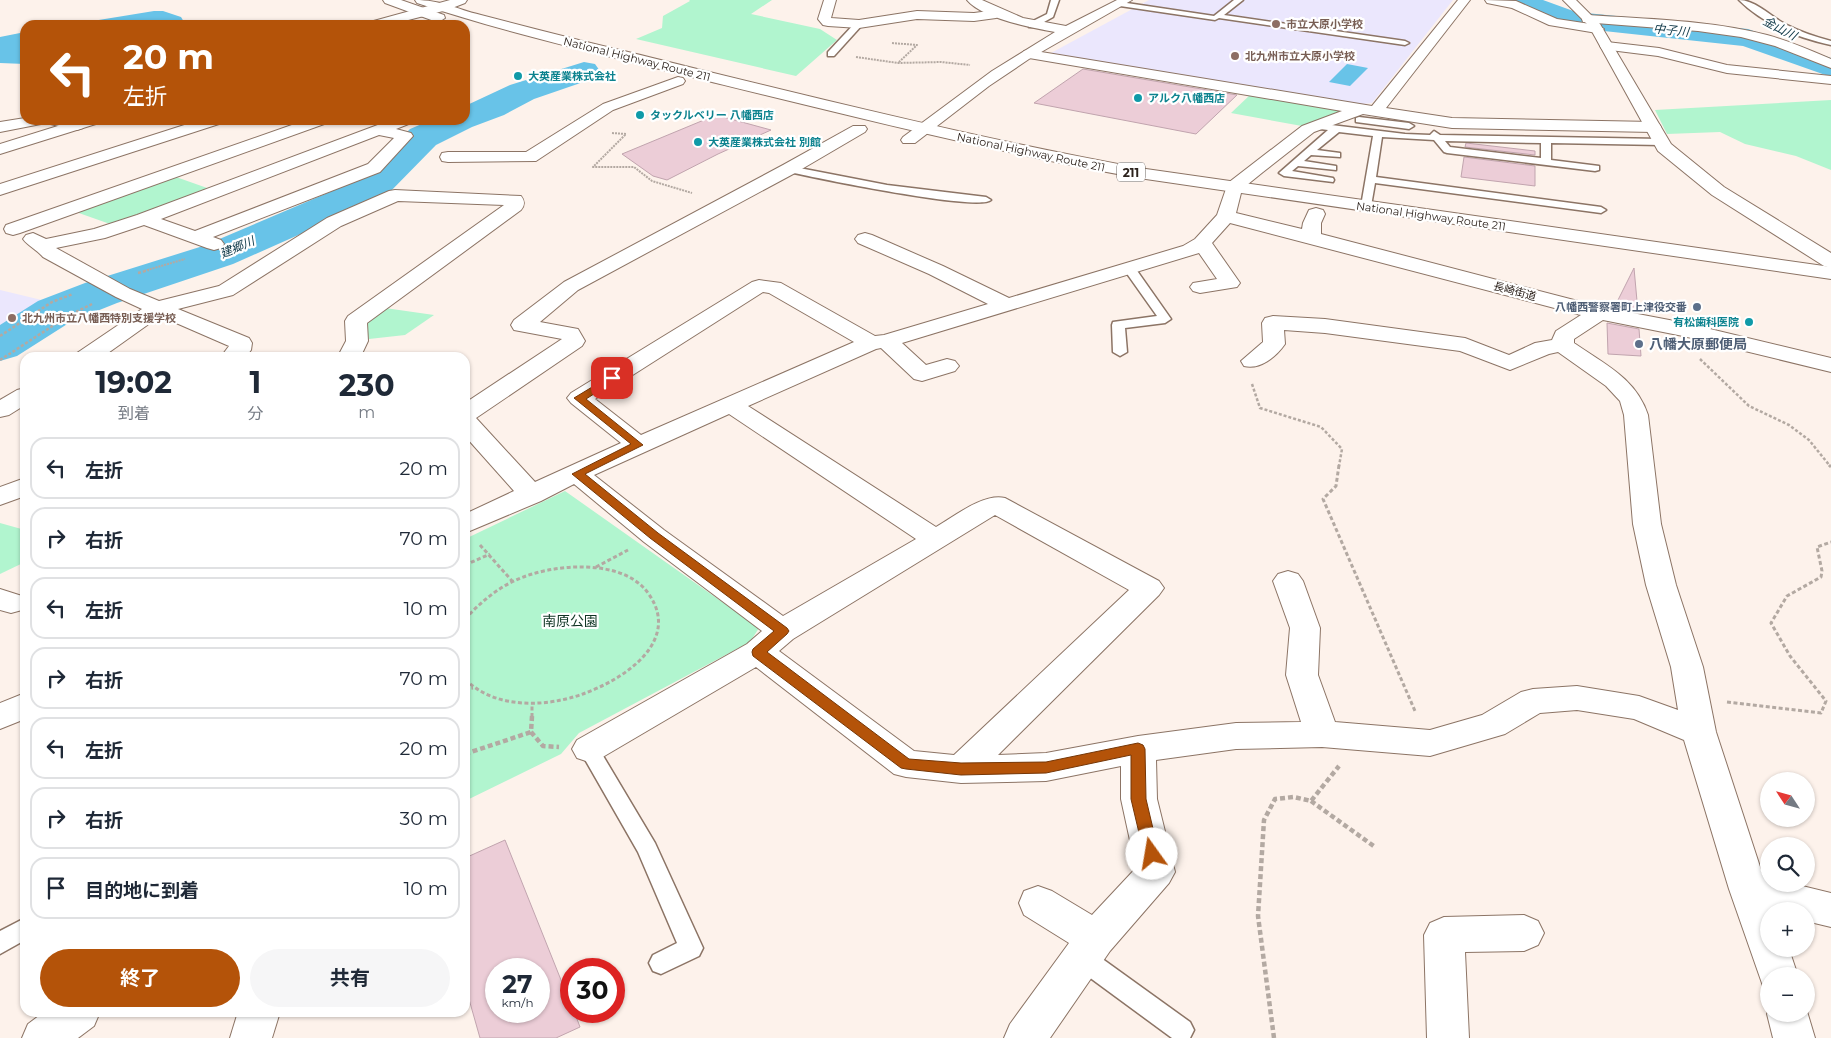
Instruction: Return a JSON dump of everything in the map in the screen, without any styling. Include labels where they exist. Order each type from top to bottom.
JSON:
[{"type":"main road","name":"National Highway Route 211","points":[[389,0],[602,50],[926,130],[1065,160],[1230,202],[1366,206],[1831,273]]},
{"type":"main road","points":[[392,20],[461,0]]},
{"type":"main road","points":[[830,0],[824,20],[828,22],[859,24],[917,15],[974,17],[996,14]]},
{"type":"main road","points":[[973,0],[996,14],[1032,25],[1067,30]]},
{"type":"main road","points":[[470,522],[638,445],[878,342],[1173,256],[1202,243],[1230,202],[1308,129],[1324,132],[1365,114],[1464,0]]},
{"type":"main road","points":[[1492,0],[1516,5],[1554,22],[1693,27],[1745,34],[1766,39],[1831,64]]},
{"type":"main road","points":[[1525,0],[1553,7],[1573,4],[1593,24],[1664,147],[1718,191],[1831,262]]},
{"type":"main road","points":[[909,140],[926,130],[1009,65],[1067,30],[1123,2]]},
{"type":"main road","name":"National Highway Route 211","points":[[428,9],[453,20]]},
{"type":"main road","points":[[409,20],[428,9]]},
{"type":"main road","points":[[1593,24],[1736,42],[1831,73]]},
{"type":"main road","name":"National Highway Route 211","points":[[470,27],[859,129],[1004,164],[1088,180],[1230,202],[1831,288]]},
{"type":"main road","points":[[1607,46],[1659,52],[1720,68],[1831,80]]},
{"type":"main road","points":[[1029,54],[1365,114],[1452,123],[1652,127]]},
{"type":"main road","points":[[448,157],[530,156],[608,107],[678,81]]},
{"type":"main road","points":[[0,127],[20,124]]},
{"type":"main road","points":[[0,140],[51,125]]},
{"type":"main road","points":[[0,149],[56,125]]},
{"type":"main road","points":[[0,190],[201,125]]},
{"type":"main road","points":[[6,226],[306,125]]},
{"type":"main road","points":[[43,245],[98,234],[144,219],[391,125]]},
{"type":"main road","points":[[470,411],[574,341],[570,334],[522,325],[572,286],[859,129]]},
{"type":"main road","points":[[144,219],[205,241],[374,168],[404,136],[377,130]]},
{"type":"main road","points":[[95,352],[159,307],[226,291],[334,222],[395,195],[515,200],[515,206],[356,321],[357,341],[351,352]]},
{"type":"main road","name":"長崎街道","points":[[1230,202],[1311,237],[1599,313],[1685,330],[1831,365]]},
{"type":"main road","points":[[1311,237],[1312,223],[1316,214]]},
{"type":"main road","points":[[6,226],[43,245],[50,253],[114,288],[241,343],[238,352]]},
{"type":"main road","points":[[866,239],[936,270],[1005,304]]},
{"type":"main road","points":[[1200,288],[1230,283],[1202,243]]},
{"type":"main road","points":[[638,445],[579,398],[759,286],[774,287],[878,342],[922,374]]},
{"type":"main road","points":[[1562,346],[1564,336],[1599,313]]},
{"type":"main road","points":[[1252,360],[1274,344],[1273,324],[1325,326],[1465,345],[1510,363],[1543,348],[1562,346],[1614,381],[1631,399],[1636,414],[1647,524],[1661,585],[1687,667],[1698,732],[1760,923]]},
{"type":"main road","points":[[899,383],[947,366]]},
{"type":"main road","points":[[0,410],[20,398]]},
{"type":"main road","points":[[731,405],[935,538]]},
{"type":"main road","points":[[470,427],[532,495]]},
{"type":"main road","points":[[577,474],[654,536],[782,631]]},
{"type":"main road","points":[[0,497],[20,488]]},
{"type":"main road","points":[[589,749],[758,652],[782,631],[994,504],[1149,588],[961,769]]},
{"type":"main road","points":[[1288,581],[1305,628],[1302,675],[1322,734]]},
{"type":"main road","points":[[758,652],[906,764],[961,769],[1046,767],[1138,749],[1236,736],[1322,734],[1430,743],[1493,725],[1534,701],[1578,698],[1639,708],[1698,732]]},
{"type":"main road","points":[[1025,1038],[1089,948],[1156,872],[1139,799],[1138,749]]},
{"type":"main road","points":[[1748,889],[1831,910]]},
{"type":"main road","points":[[1038,903],[1089,948]]},
{"type":"main road","points":[[1448,1038],[1444,936],[1524,933]]},
{"type":"main road","points":[[43,1038],[72,1017]]},
{"type":"main road","points":[[251,1038],[257,1017]]},
{"type":"main road","points":[[1790,1022],[1794,1038]]},
{"type":"lane","points":[[1032,25],[1050,15],[1055,0]]},
{"type":"lane","points":[[1123,2],[1215,18],[1239,0]]},
{"type":"lane","points":[[1744,0],[1766,17],[1797,35],[1831,43]]},
{"type":"lane","points":[[1218,16],[1405,43]]},
{"type":"lane","points":[[831,54],[859,24]]},
{"type":"lane","points":[[1365,114],[1430,129],[1448,150],[1595,168]]},
{"type":"lane","points":[[1324,132],[1437,138],[1661,142]]},
{"type":"lane","points":[[1324,132],[1338,144]]},
{"type":"lane","points":[[1324,132],[1309,152],[1284,174],[1329,180]]},
{"type":"lane","points":[[1366,206],[1378,134]]},
{"type":"lane","points":[[1546,140],[1546,162]]},
{"type":"lane","points":[[1309,152],[1336,155]]},
{"type":"lane","points":[[1296,163],[1332,168]]},
{"type":"lane","points":[[788,169],[842,182],[919,194],[986,200]]},
{"type":"lane","points":[[1370,179],[1601,210]]},
{"type":"lane","points":[[1120,352],[1118,324],[1165,319],[1129,268]]},
{"type":"lane","points":[[589,749],[647,849],[691,948],[660,963]]},
{"type":"lane","points":[[0,944],[20,931]]},
{"type":"lane","points":[[1089,948],[1181,1030]]},
{"type":"path","points":[[892,43],[917,45],[898,63]]},
{"type":"path","points":[[857,57],[863,52]]},
{"type":"path","points":[[831,54],[898,63],[941,62],[970,65],[977,60]]},
{"type":"path","points":[[608,133],[626,134],[593,167],[634,168],[652,181],[726,203]]},
{"type":"path","points":[[0,336],[52,302],[114,288]]},
{"type":"path","points":[[0,360],[68,316],[100,300],[114,288]]},
{"type":"path","points":[[1685,330],[1698,357],[1723,382],[1749,406],[1789,425],[1809,440],[1831,467]]},
{"type":"path","points":[[1252,360],[1246,365],[1260,408],[1321,427],[1342,448],[1336,486],[1323,499],[1430,743]]},
{"type":"path","points":[[478,542],[513,582]]},
{"type":"path","points":[[1692,697],[1821,713],[1826,702],[1790,656],[1770,623],[1788,596],[1821,577],[1822,571],[1817,547],[1831,542]]},
{"type":"path","points":[[470,564],[490,554]]},
{"type":"path","points":[[470,613],[478,603],[504,586],[533,573],[565,567],[595,567],[622,574],[643,586],[655,604],[658,625],[650,648],[631,669],[603,687],[568,700],[532,704],[499,700],[473,688],[470,685]]},
{"type":"path","points":[[532,704],[531,732],[543,746],[589,749]]},
{"type":"path","points":[[470,752],[531,732]]},
{"type":"path","points":[[1311,801],[1362,737]]},
{"type":"path","points":[[1274,1038],[1258,916],[1264,820],[1275,799],[1294,797],[1311,801],[1375,847]]},
{"type":"shaded area","name":"北九州市立大原小学校","points":[[1149,0],[1453,0],[1372,103],[1354,105],[1070,59],[1051,53]]},
{"type":"shaded area","name":"北九州市立八幡西特別支援学校","points":[[0,290],[46,301],[0,334]]},
{"type":"green space","points":[[689,0],[772,0],[751,14],[820,29],[837,40],[796,76],[636,39],[662,28],[663,16]]},
{"type":"green space","points":[[1251,94],[1335,108],[1342,112],[1302,126],[1231,113]]},
{"type":"green space","points":[[1831,100],[1831,170],[1796,156],[1745,144],[1720,132],[1667,134],[1655,110]]},
{"type":"green space","points":[[176,177],[210,189],[110,224],[76,212]]},
{"type":"green space","points":[[385,308],[434,315],[405,335],[369,339],[365,322]]},
{"type":"green space","name":"南原公園","points":[[565,491],[759,628],[750,642],[579,733],[561,754],[470,799],[470,537]]},
{"type":"green space","points":[[0,523],[20,529],[20,564],[0,574]]},
{"type":"water","points":[[163,11],[181,17],[183,20],[99,20]]},
{"type":"water","points":[[20,33],[20,64],[0,63],[0,37]]},
{"type":"water","points":[[1347,64],[1368,68],[1350,86],[1329,82]]},
{"type":"building","name":"アルク八幡西店","points":[[1083,69],[1237,95],[1196,134],[1034,103]]},
{"type":"building","name":"大英産業株式会社 別館","points":[[716,115],[771,130],[667,180],[653,176],[622,154]]},
{"type":"building","points":[[1466,143],[1535,151],[1535,155],[1465,147]]},
{"type":"building","points":[[1464,157],[1535,166],[1535,186],[1461,177]]},
{"type":"building","points":[[1634,268],[1638,312],[1614,308]]},
{"type":"building","points":[[1607,323],[1639,329],[1641,356],[1608,354]]},
{"type":"building","points":[[505,840],[560,978],[560,1023],[578,1023],[580,1027],[556,1038],[480,1038],[470,1003],[470,856]]},
{"type":"waterway","name":"中子川","points":[[1510,0],[1529,4],[1555,15],[1576,20],[1748,38],[1831,68]]},
{"type":"waterway","name":"建郷川","points":[[470,116],[492,108],[522,92],[584,71]]},
{"type":"waterway","name":"建郷川","points":[[0,346],[55,311],[101,293],[218,255],[372,188],[423,137],[448,125]]},
{"type":"place","name":"市立大原小学校","points":[[1276,24]]},
{"type":"place","name":"北九州市立大原小学校","points":[[1235,56]]},
{"type":"place","name":"大英産業株式会社","points":[[518,76]]},
{"type":"place","name":"アルク八幡西店","points":[[1138,98]]},
{"type":"place","name":"タックルベリー 八幡西店","points":[[640,115]]},
{"type":"place","name":"大英産業株式会社 別館","points":[[698,142]]},
{"type":"place","name":"八幡西警察署町上津役交番","points":[[1697,307]]},
{"type":"place","name":"北九州市立八幡西特別支援学校","points":[[12,318]]},
{"type":"place","name":"有松歯科医院","points":[[1749,322]]},
{"type":"place","name":"八幡大原郵便局","points":[[1639,344]]},
{"type":"route","points":[[612,378],[579,398],[638,445],[577,474],[654,536],[782,631],[758,652],[906,764],[961,769],[1046,767],[1138,749],[1139,799],[1152,854]]},
{"type":"water label","name":"金山川","points":[[1780,28]]}]
